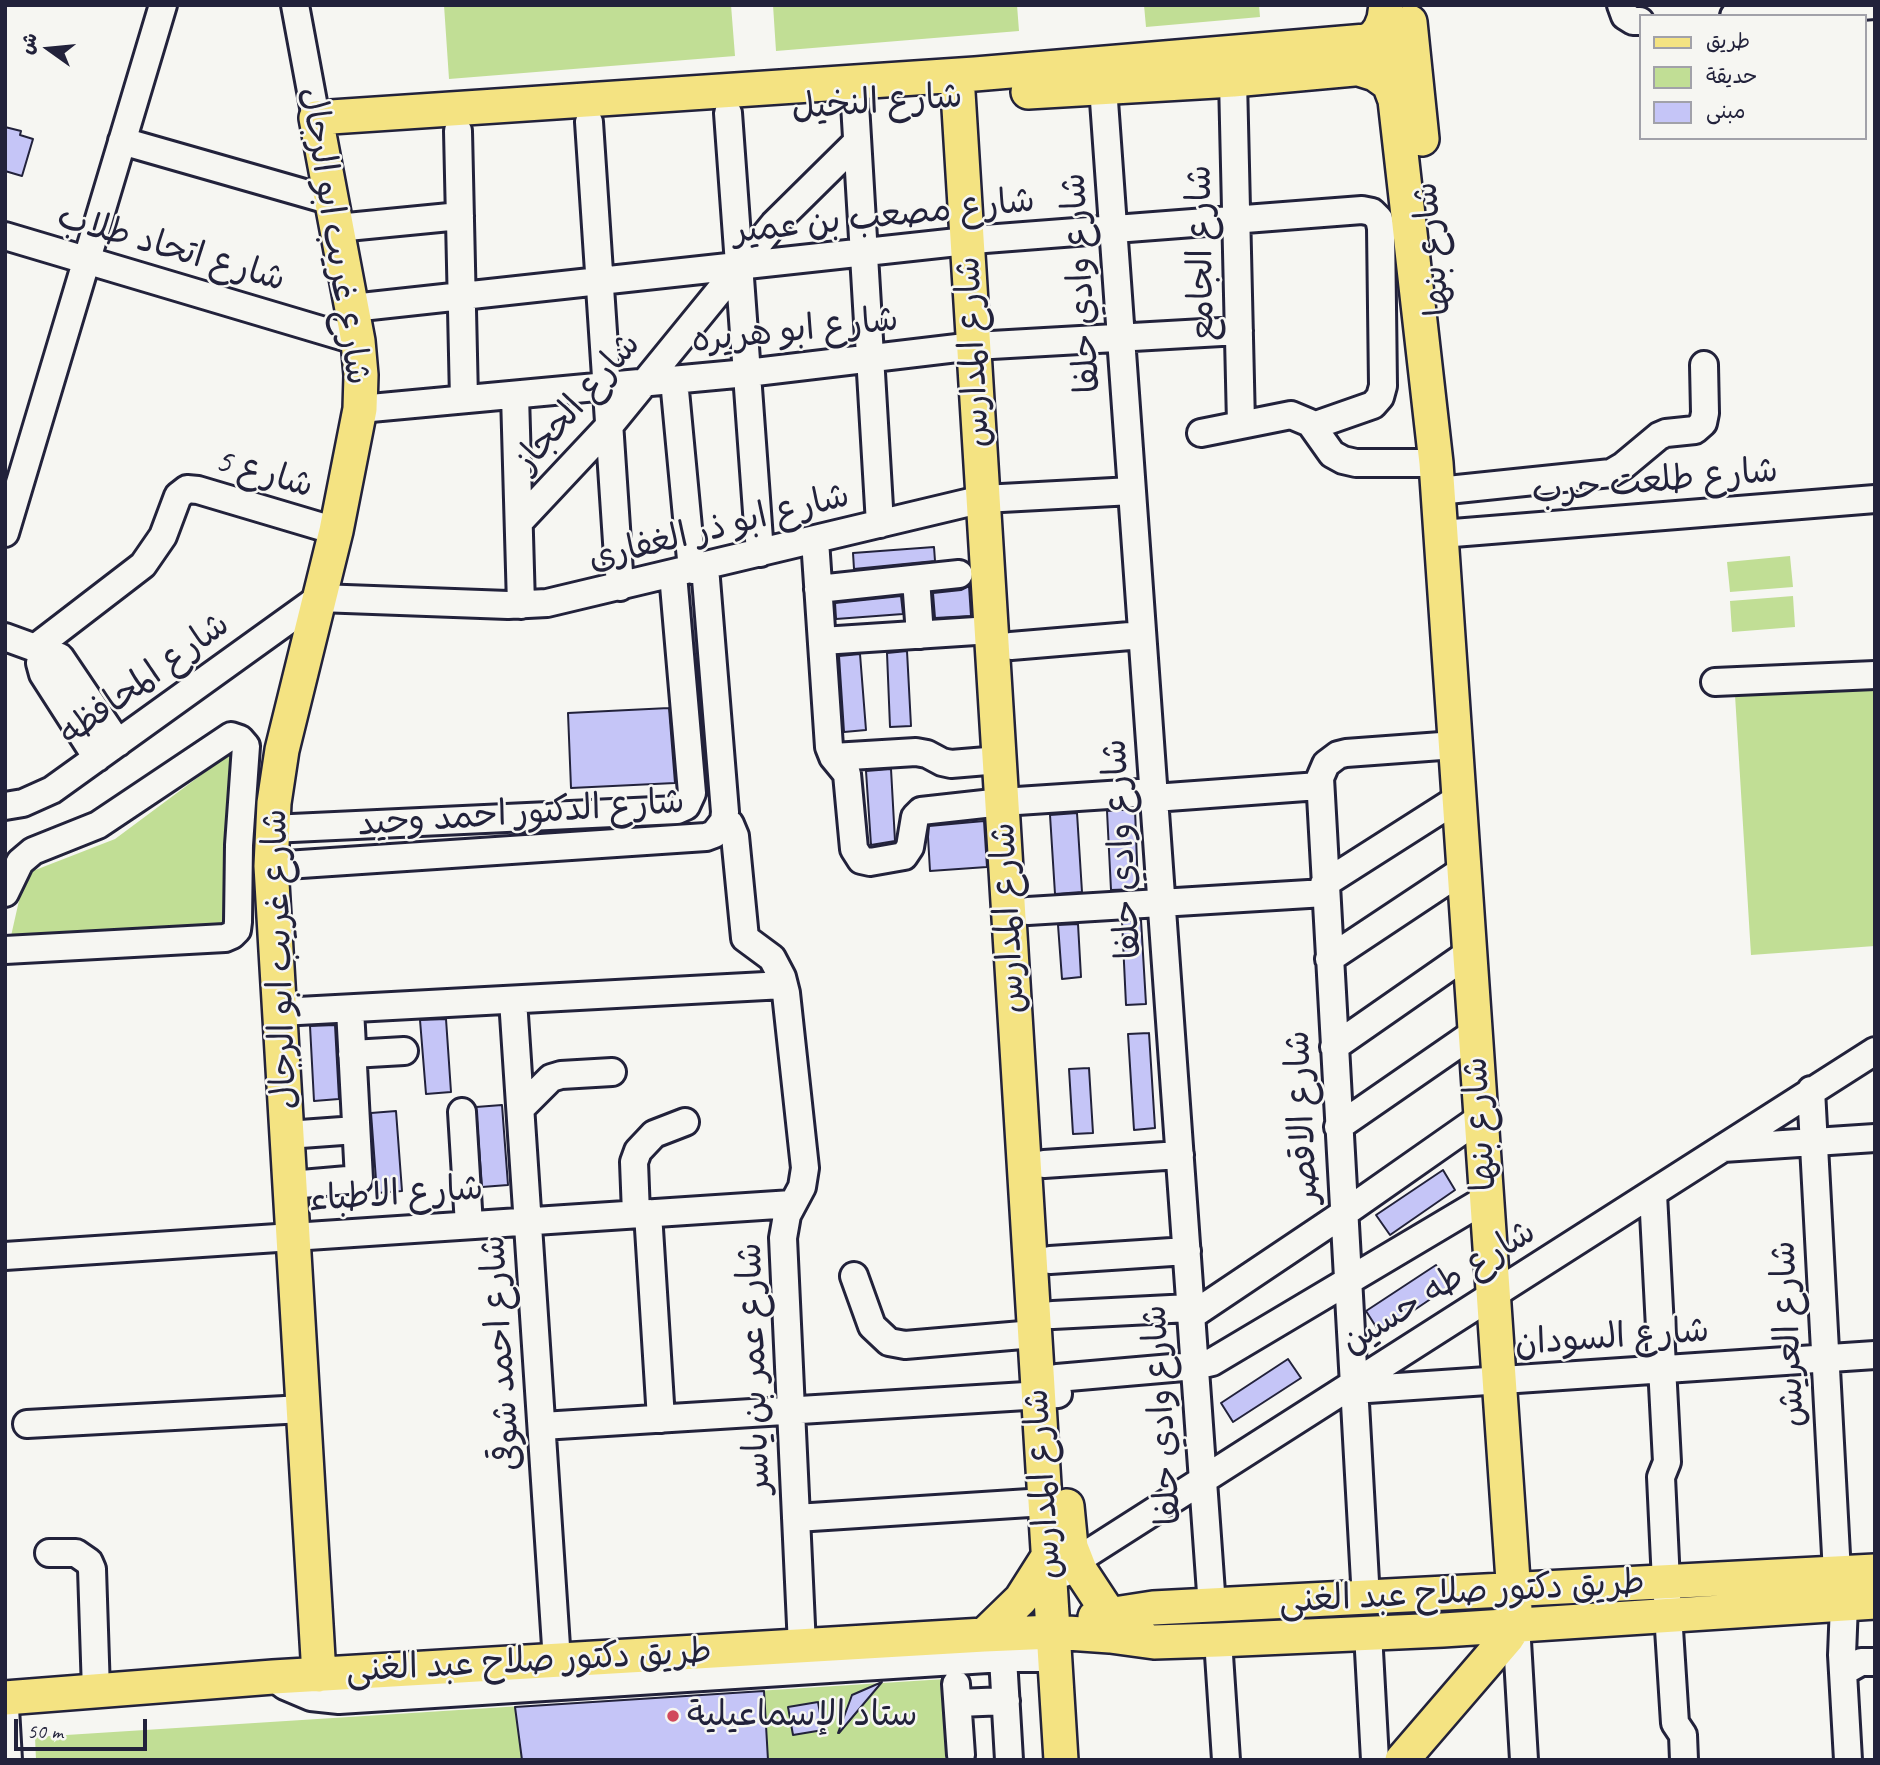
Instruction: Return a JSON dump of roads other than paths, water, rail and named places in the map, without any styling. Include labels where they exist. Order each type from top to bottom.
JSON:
[{"type":"main road","name":"شارع بنها","points":[[1363,55],[1384,19],[1401,12],[1402,78],[1454,453],[1447,478],[1437,481],[1516,1624]]},
{"type":"main road","name":"شارع النخيل","points":[[318,129],[967,86],[1363,55]]},
{"type":"main road","name":"شارع النخيل","points":[[318,129],[458,131],[855,104],[967,86],[1103,87],[1233,80],[1363,55]]},
{"type":"main road","points":[[1363,55],[1375,74],[1402,78]]},
{"type":"main road","name":"شارع المدارس","points":[[967,86],[1044,1325],[1069,1533],[1052,1594],[1061,1760]]},
{"type":"main road","name":"شارع غريب ابو الرجال","points":[[318,129],[358,341],[360,409],[336,531],[282,750],[271,829],[271,866],[319,1675]]},
{"type":"main road","name":"شارع المدارس","points":[[1001,638],[999,760],[1011,802],[1028,911],[1044,1164],[1050,1260],[1044,1325]]},
{"type":"main road","name":"شارع المدارس","points":[[1051,1389],[1045,1502],[1062,1558],[1109,1614],[1131,1632],[1154,1642]]},
{"type":"main road","points":[[994,1647],[1021,1599],[1062,1558]]},
{"type":"main road","name":"طريق دكتور صلاح عبد الغنى","points":[[1055,1645],[1109,1614],[1153,1608],[1674,1581],[1862,1595]]},
{"type":"main road","name":"طريق دكتور صلاح عبد الغنى","points":[[5,1698],[273,1677],[802,1646],[994,1647],[1055,1645],[1110,1636],[1154,1642],[1443,1630],[1676,1614],[1862,1595]]},
{"type":"main road","points":[[1402,1760],[1516,1624]]},
{"type":"main road","points":[[1443,1630],[1465,1639],[1473,1648],[1479,1671]]},
{"type":"street","points":[[5,533],[163,5]]},
{"type":"street","name":"شارع غريب ابو الرجال","points":[[295,5],[318,129]]},
{"type":"street","points":[[1621,5],[1625,16],[1638,21]]},
{"type":"street","points":[[1759,14],[1874,5]]},
{"type":"street","name":"شارع الجامع","points":[[1233,80],[1241,424]]},
{"type":"street","name":"شارع وادي حلفا","points":[[1103,87],[1212,1606]]},
{"type":"street","points":[[855,104],[880,524]]},
{"type":"street","points":[[728,113],[760,553]]},
{"type":"street","points":[[589,122],[620,587]]},
{"type":"street","points":[[458,131],[464,399]]},
{"type":"street","points":[[122,141],[335,214],[460,216]]},
{"type":"street","name":"شارع الحجاز","points":[[519,523],[610,425],[774,224],[857,142]]},
{"type":"street","name":"شارع مصعب بن عمير","points":[[352,308],[976,240],[1362,210],[1371,212],[1379,219],[1381,228],[1383,386],[1380,397],[1373,405],[1313,426]]},
{"type":"street","name":"شارع اتحاد طلاب","points":[[5,236],[358,341]]},
{"type":"street","name":"شارع ابو هريره","points":[[360,409],[747,373],[983,345],[1239,331]]},
{"type":"street","points":[[1201,433],[1291,415],[1304,419],[1313,426],[1332,454],[1343,460],[1437,481],[1604,475],[1618,470],[1659,436],[1695,430],[1703,423],[1704,365]]},
{"type":"street","points":[[674,380],[690,570]]},
{"type":"street","points":[[515,395],[521,605]]},
{"type":"street","name":"شارع 5","points":[[39,650],[151,556],[163,536],[178,496],[187,489],[336,531]]},
{"type":"street","name":"شارع ابو ذر الغفارى","points":[[319,598],[521,605],[560,601],[992,499],[1132,491]]},
{"type":"street","name":"شارع طلعت حرب","points":[[1441,534],[1875,499]]},
{"type":"street","points":[[815,540],[828,744],[833,757],[847,774],[854,849],[858,857],[865,862],[904,856],[910,847],[915,817],[921,811],[1011,802],[1319,786],[1326,764],[1338,755],[1455,745]]},
{"type":"street","name":"شارع الدكتور احمد وحيد","points":[[271,866],[706,837],[714,834],[724,821],[690,570]]},
{"type":"street","name":"شارع الدكتور احمد وحيد","points":[[271,829],[677,810],[687,806],[692,798],[690,570]]},
{"type":"street","points":[[818,589],[959,574]]},
{"type":"street","points":[[916,579],[920,635]]},
{"type":"street","name":"شارع المحافظه","points":[[5,806],[38,798],[319,598]]},
{"type":"street","points":[[822,641],[920,635],[1001,638],[1142,635]]},
{"type":"street","points":[[5,637],[56,654],[63,660],[108,750]]},
{"type":"street","points":[[1715,682],[1875,675]]},
{"type":"street","points":[[5,893],[20,862],[33,851],[98,825],[231,736],[240,739],[246,746],[239,845],[238,922],[237,930],[232,935],[225,938],[5,950]]},
{"type":"street","points":[[833,757],[916,752],[951,764],[999,760]]},
{"type":"street","name":"شارع الاقصر","points":[[1319,786],[1366,1599]]},
{"type":"street","points":[[1028,911],[1162,903],[1324,888],[1458,798]]},
{"type":"street","name":"شارع عمر بن ياسر","points":[[724,821],[730,824],[735,836],[745,938],[772,958],[784,985],[805,1168],[803,1187],[792,1204],[783,1238],[802,1646]]},
{"type":"street","points":[[1329,959],[1463,870]]},
{"type":"street","points":[[1334,1047],[1469,953]]},
{"type":"street","points":[[280,1012],[784,985]]},
{"type":"street","name":"شارع احمد شوقى","points":[[513,1000],[557,1661]]},
{"type":"street","points":[[290,1185],[359,1179],[350,1009]]},
{"type":"street","points":[[1338,1127],[1474,1033]]},
{"type":"street","points":[[352,1054],[404,1051]]},
{"type":"street","name":"شارع طه حسين","points":[[1062,1558],[1203,1480],[1353,1387],[1653,1194],[1719,1148],[1875,1051]]},
{"type":"street","points":[[521,1108],[551,1078],[612,1072]]},
{"type":"street","name":"شارع العريش","points":[[1811,1090],[1826,1359],[1862,1595],[1843,1672],[1848,1760]]},
{"type":"street","points":[[462,1112],[470,1225]]},
{"type":"street","points":[[853,1276],[872,1326],[889,1342],[905,1345],[1044,1325],[1191,1312],[1343,1214],[1480,1118]]},
{"type":"street","points":[[661,1419],[642,1214],[634,1162],[638,1152],[654,1134],[685,1122]]},
{"type":"street","points":[[287,1135],[356,1130]]},
{"type":"street","points":[[1719,1148],[1875,1138]]},
{"type":"street","points":[[1044,1164],[1180,1155]]},
{"type":"street","points":[[1653,1194],[1667,1462],[1675,1475],[1676,1614],[1689,1723],[1684,1748]]},
{"type":"street","points":[[542,1426],[791,1411],[1051,1389],[1195,1366],[1218,1360],[1486,1199]]},
{"type":"street","name":"شارع الاطباء","points":[[5,1255],[792,1204]]},
{"type":"street","points":[[1050,1260],[1186,1251]]},
{"type":"street","name":"شارع السودان","points":[[1353,1387],[1498,1381],[1875,1355]]},
{"type":"street","points":[[27,1424],[303,1409]]},
{"type":"street","points":[[796,1518],[1045,1502]]},
{"type":"street","points":[[49,1553],[76,1553],[89,1562],[92,1569],[96,1691]]},
{"type":"street","name":"شارع بنها","points":[[1516,1624],[1524,1760]]},
{"type":"street","points":[[1368,1633],[1375,1760]]},
{"type":"street","points":[[1218,1640],[1226,1760]]},
{"type":"street","points":[[273,1677],[304,1695],[339,1700],[994,1647],[1006,1701],[1009,1760]]},
{"type":"street","points":[[1843,1672],[1861,1662],[1875,1662]]},
{"type":"street","points":[[961,1755],[957,1693],[1006,1701]]},
{"type":"street","points":[[5,1708],[8,1760]]},
{"type":"place","name":"ستاد الإسماعيلية","points":[[673,1716]]}]
